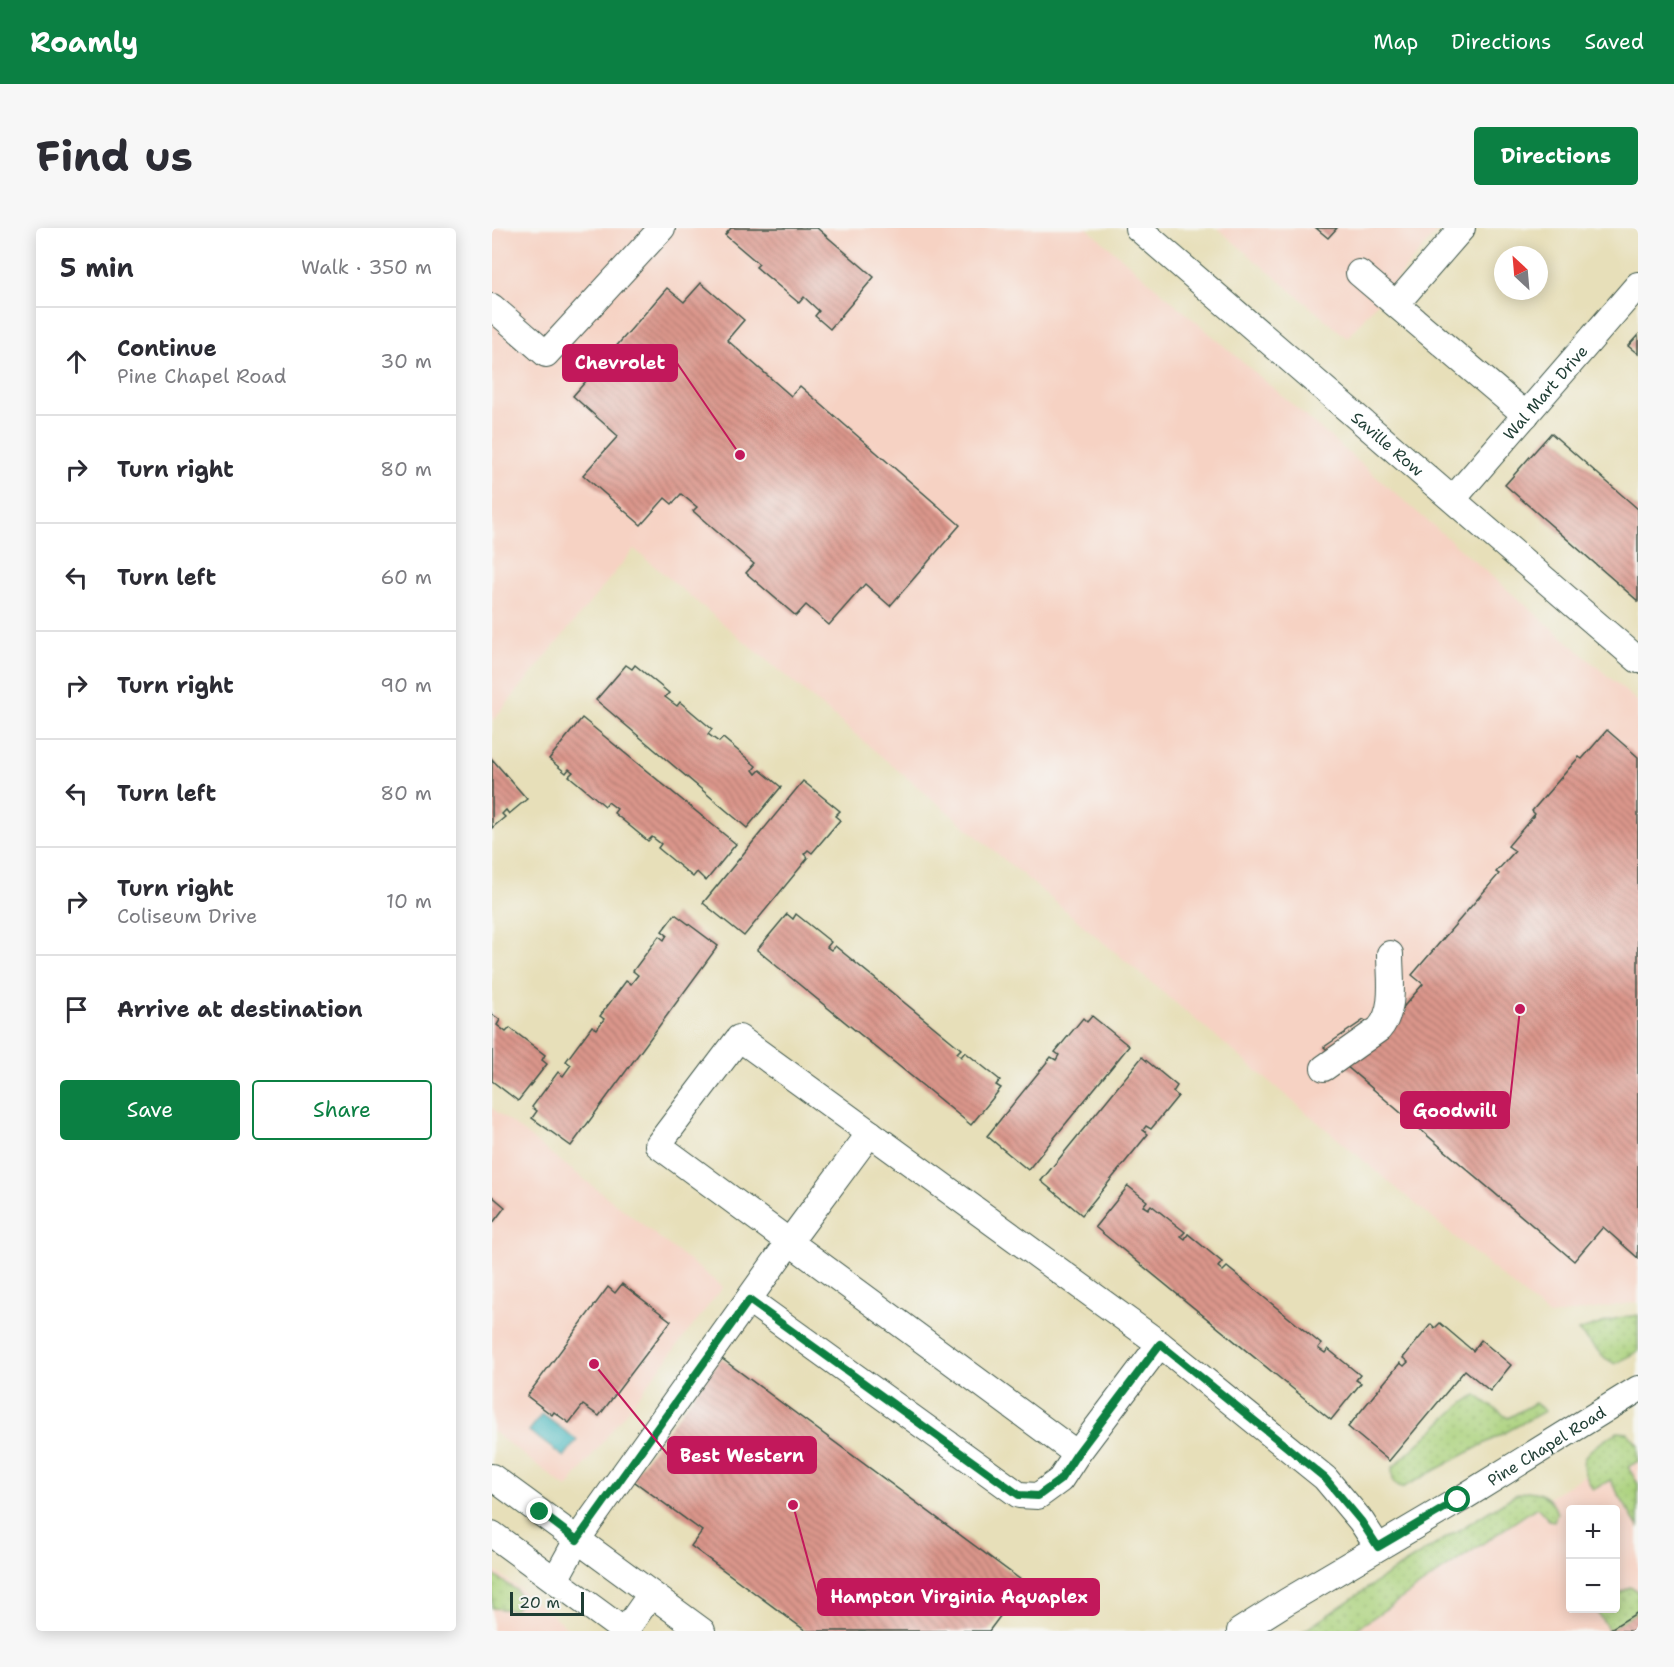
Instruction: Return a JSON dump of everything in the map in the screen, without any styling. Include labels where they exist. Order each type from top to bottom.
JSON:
[{"type":"street","points":[[492,307],[546,354],[662,228]]},
{"type":"street","name":"Saville Row","points":[[1138,228],[1638,660]]},
{"type":"street","points":[[1396,304],[1462,228]]},
{"type":"street","points":[[1359,273],[1526,415]]},
{"type":"street","name":"Wal Mart Drive","points":[[1453,500],[1638,285]]},
{"type":"street","points":[[1324,1068],[1379,1029],[1384,1023],[1389,1007],[1390,954]]},
{"type":"street","points":[[1077,1454],[658,1145],[739,1038],[1160,1344],[1325,1478],[1361,1521],[1378,1547]]},
{"type":"street","points":[[555,1580],[577,1540],[870,1133]]},
{"type":"street","points":[[749,1300],[1019,1495],[1038,1496],[1060,1480],[1160,1344]]},
{"type":"street","name":"Pine Chapel Road","points":[[1240,1631],[1638,1389]]},
{"type":"street","points":[[492,1477],[702,1631]]},
{"type":"street","points":[[492,1534],[624,1631],[651,1594]]},
{"type":"shaded area","points":[[492,228],[1087,228],[1638,702],[1638,1302],[1549,1316],[634,549],[492,722]]},
{"type":"shaded area","points":[[1217,228],[1440,228],[1347,338]]},
{"type":"shaded area","points":[[492,1108],[723,1287],[567,1488],[492,1431]]},
{"type":"shaded area","points":[[1638,1441],[1638,1631],[1340,1631]]},
{"type":"shaded area","points":[[492,1569],[518,1588],[572,1631],[492,1631]]},
{"type":"green space","points":[[1638,1315],[1638,1351],[1615,1364],[1605,1358],[1578,1331],[1618,1318]]},
{"type":"green space","points":[[1476,1395],[1508,1418],[1535,1403],[1545,1411],[1402,1488],[1393,1482],[1392,1468],[1458,1407]]},
{"type":"green space","points":[[1618,1432],[1628,1433],[1638,1445],[1638,1461],[1628,1467],[1638,1484],[1638,1527],[1610,1480],[1593,1490],[1583,1468],[1588,1453]]},
{"type":"green space","points":[[1527,1491],[1542,1494],[1550,1500],[1557,1514],[1554,1521],[1549,1520],[1537,1507],[1353,1631],[1304,1631],[1390,1573],[1515,1495]]},
{"type":"green space","points":[[492,1574],[516,1590],[522,1601],[514,1610],[492,1608]]},
{"type":"green space","points":[[1630,1587],[1638,1592],[1638,1612],[1609,1630],[1598,1613],[1620,1613],[1620,1593]]},
{"type":"water","points":[[542,1414],[577,1440],[564,1457],[529,1431]]},
{"type":"building","points":[[731,228],[817,228],[874,277],[830,329],[815,316],[819,311],[804,297],[799,303],[756,267],[759,264],[725,235]]},
{"type":"building","points":[[1316,228],[1337,228],[1328,238]]},
{"type":"building","points":[[701,283],[744,320],[727,340],[791,396],[800,386],[960,525],[890,606],[865,584],[829,625],[806,605],[796,616],[746,573],[754,564],[693,511],[697,507],[681,494],[672,504],[665,498],[641,525],[583,475],[618,436],[573,396],[667,288],[684,302]]},
{"type":"building","points":[[1638,335],[1638,354],[1628,346]]},
{"type":"building","points":[[1551,433],[1638,509],[1638,601],[1505,485]]},
{"type":"building","points":[[626,665],[632,669],[635,665],[669,693],[665,697],[677,706],[680,702],[712,729],[708,734],[719,742],[723,738],[756,766],[753,770],[756,774],[760,770],[781,787],[747,828],[596,700]]},
{"type":"building","points":[[582,718],[736,844],[706,881],[697,872],[693,877],[658,848],[661,844],[652,837],[648,841],[614,813],[617,809],[608,802],[605,806],[569,776],[573,772],[569,769],[566,773],[549,759]]},
{"type":"building","points":[[1607,730],[1638,757],[1638,1258],[1603,1227],[1574,1261],[1324,1047],[1364,1020],[1381,1033],[1423,984],[1412,975],[1499,874],[1496,872],[1515,851],[1508,846],[1535,814],[1532,811],[1579,757],[1582,759]]},
{"type":"building","points":[[492,759],[527,799],[509,814],[506,810],[502,814],[505,817],[492,828]]},
{"type":"building","points":[[803,781],[840,811],[835,816],[840,820],[812,853],[808,850],[804,854],[808,858],[744,936],[703,903]]},
{"type":"building","points":[[675,914],[718,946],[571,1146],[532,1118],[537,1111],[532,1107],[558,1072],[563,1076],[571,1065],[566,1061],[592,1026],[597,1029],[604,1019],[600,1016],[626,981],[631,984],[638,975],[633,971],[659,936],[664,940],[667,935],[662,931]]},
{"type":"building","points":[[787,914],[793,919],[796,914],[831,942],[827,947],[831,950],[835,946],[961,1049],[957,1053],[961,1057],[965,1052],[1000,1080],[996,1085],[1001,1088],[971,1125],[757,950]]},
{"type":"building","points":[[492,1014],[500,1020],[497,1025],[506,1032],[510,1028],[545,1055],[542,1060],[547,1064],[518,1101],[492,1081]]},
{"type":"building","points":[[1092,1016],[1129,1046],[1028,1170],[987,1136],[1051,1057],[1056,1060],[1059,1055],[1055,1052],[1083,1018],[1087,1022]]},
{"type":"building","points":[[1142,1057],[1177,1086],[1173,1092],[1178,1096],[1151,1129],[1146,1126],[1143,1130],[1148,1134],[1082,1215],[1041,1181]]},
{"type":"building","points":[[1128,1186],[1147,1201],[1143,1206],[1148,1209],[1151,1205],[1185,1232],[1181,1236],[1185,1239],[1188,1234],[1222,1262],[1218,1267],[1223,1271],[1227,1267],[1321,1344],[1318,1348],[1325,1353],[1328,1349],[1360,1375],[1356,1380],[1361,1383],[1331,1420],[1095,1227]]},
{"type":"building","points":[[492,1196],[505,1207],[492,1224]]},
{"type":"building","points":[[622,1284],[671,1321],[599,1416],[583,1405],[569,1423],[554,1412],[552,1415],[527,1396],[608,1287],[615,1293]]},
{"type":"building","points":[[1440,1323],[1473,1351],[1481,1340],[1511,1365],[1490,1391],[1465,1370],[1389,1461],[1348,1427],[1400,1363],[1404,1366],[1408,1362],[1403,1358],[1431,1324],[1435,1328]]},
{"type":"building","points":[[721,1358],[1025,1583],[989,1631],[806,1631],[691,1546],[702,1531],[631,1479]]},
{"type":"building","points":[[1638,1612],[1638,1631],[1607,1631]]},
{"type":"place","name":"Chevrolet","points":[[740,455]]},
{"type":"place","name":"Goodwill","points":[[1520,1009]]},
{"type":"place","name":"Best Western","points":[[594,1364]]},
{"type":"place","name":"Hampton Virginia Aquaplex","points":[[793,1505]]},
{"type":"route","points":[[540,1512],[577,1540],[749,1300],[1019,1495],[1038,1496],[1060,1480],[1160,1344],[1325,1478],[1361,1521],[1378,1547],[1458,1500]]}]
